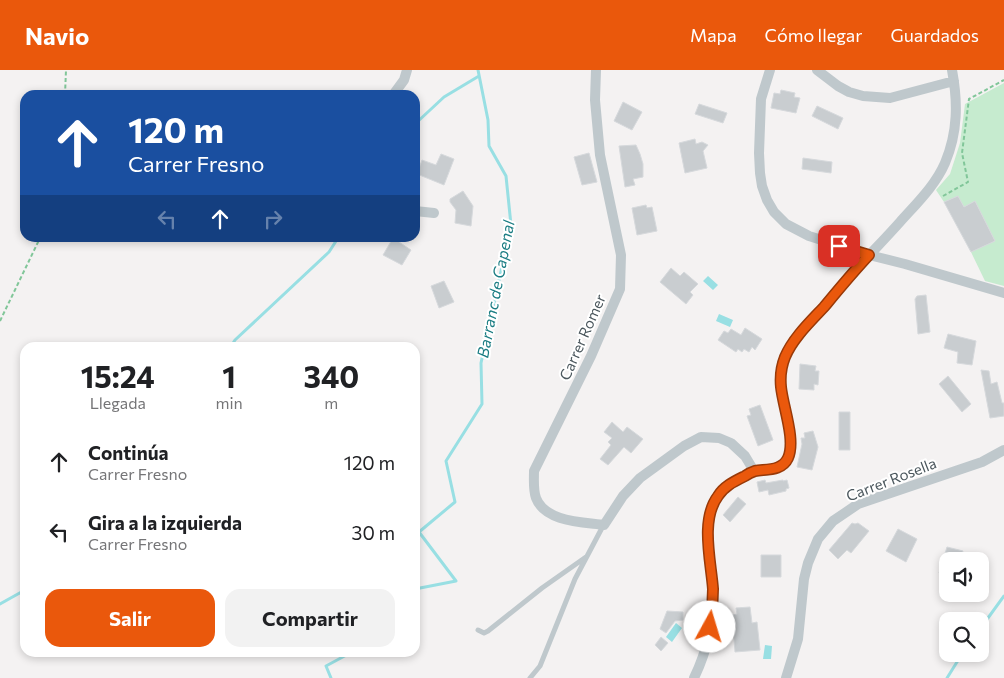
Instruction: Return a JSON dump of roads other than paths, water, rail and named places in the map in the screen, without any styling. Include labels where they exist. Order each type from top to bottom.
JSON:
[{"type":"street","points":[[397,90],[404,80],[407,70]]},
{"type":"street","name":"Carrer Romer","points":[[596,70],[595,100],[600,155],[621,255],[620,289],[591,356],[534,471],[534,485],[536,499],[542,508],[552,515],[569,520],[604,525]]},
{"type":"street","points":[[770,70],[761,99],[760,173],[767,200],[774,212],[786,224],[809,236],[869,255],[1004,293]]},
{"type":"street","points":[[694,678],[702,660],[712,614],[713,592],[708,525],[717,496],[728,486],[754,471],[780,467],[785,463],[790,454],[792,443],[780,377],[782,364],[789,350],[804,328],[850,275],[929,190],[945,162],[951,143],[956,118],[956,96],[953,75],[890,98],[863,96],[849,92],[817,70]]},
{"type":"street","points":[[420,212],[434,213]]},
{"type":"street","points":[[604,525],[623,496],[640,478],[684,446],[701,437],[719,438],[731,443],[745,456],[754,471]]},
{"type":"street","name":"Carrer Rosella","points":[[786,678],[798,639],[804,579],[808,563],[818,539],[833,521],[858,504],[982,462],[1004,450]]},
{"type":"lane","points":[[530,678],[540,666],[566,600],[604,525]]},
{"type":"lane","points":[[478,630],[484,633],[488,631],[542,588],[587,556]]},
{"type":"water","points":[[708,276],[718,285],[713,290],[703,281]]},
{"type":"water","points":[[719,314],[733,320],[730,327],[716,321]]},
{"type":"water","points":[[676,623],[682,628],[672,642],[666,637]]},
{"type":"water","points":[[765,645],[772,646],[771,659],[763,659]]},
{"type":"waterway","name":"Barranc de Capenal","points":[[420,531],[455,502],[446,461],[482,404],[481,363],[511,225],[506,176],[489,146],[488,120],[478,70]]},
{"type":"waterway","points":[[420,119],[444,97],[479,76]]},
{"type":"waterway","points":[[234,342],[329,252],[335,242]]},
{"type":"waterway","name":"Barranc de Capenal","points":[[420,533],[456,581],[420,588]]},
{"type":"waterway","points":[[0,604],[20,593]]},
{"type":"waterway","points":[[989,617],[1004,596]]},
{"type":"waterway","name":"Barranc de Capenal","points":[[331,678],[326,666],[343,657]]},
{"type":"waterway","points":[[947,678],[957,662]]}]
